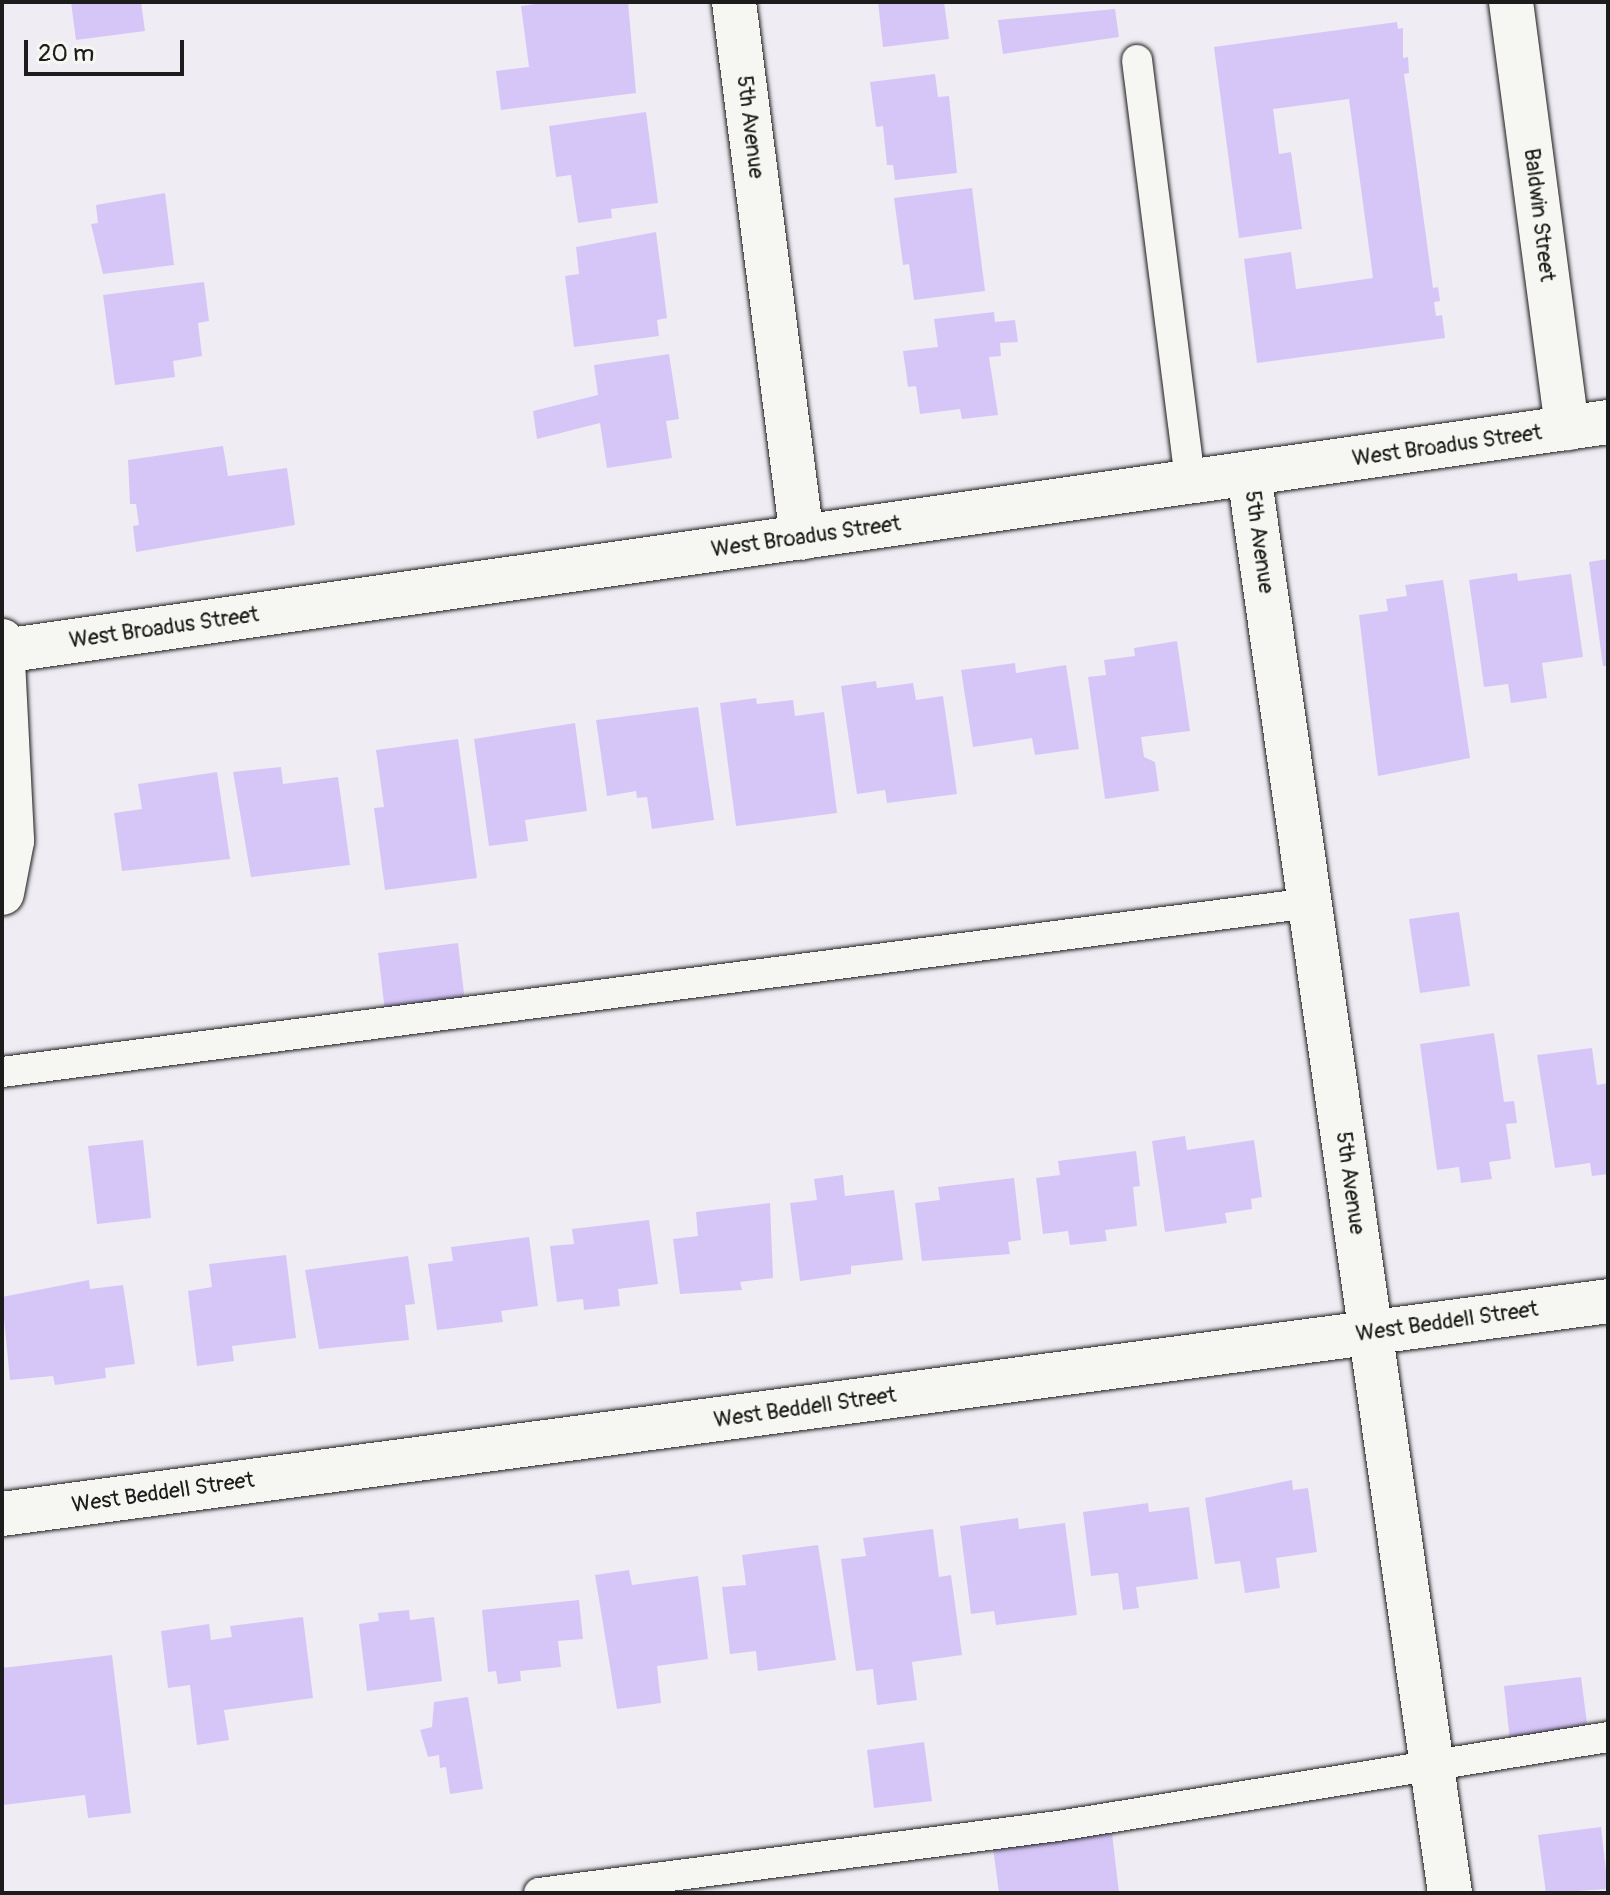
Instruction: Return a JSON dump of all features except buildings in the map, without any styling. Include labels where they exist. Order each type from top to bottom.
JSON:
[{"type":"street","name":"5th Avenue","points":[[734,2],[802,538]]},
{"type":"street","name":"Baldwin Street","points":[[1511,2],[1588,425]]},
{"type":"street","name":"West Broadus Street","points":[[3,646],[802,538],[1588,425]]},
{"type":"street","name":"5th Avenue","points":[[1249,474],[1450,1893]]},
{"type":"street","points":[[2,893],[12,841],[3,646]]},
{"type":"street","name":"West Beddell Street","points":[[2,1514],[1608,1301]]},
{"type":"lane","points":[[1137,60],[1190,482]]},
{"type":"lane","points":[[2,1072],[1310,903]]},
{"type":"lane","points":[[539,1893],[1058,1826],[1431,1762],[1608,1737]]}]
